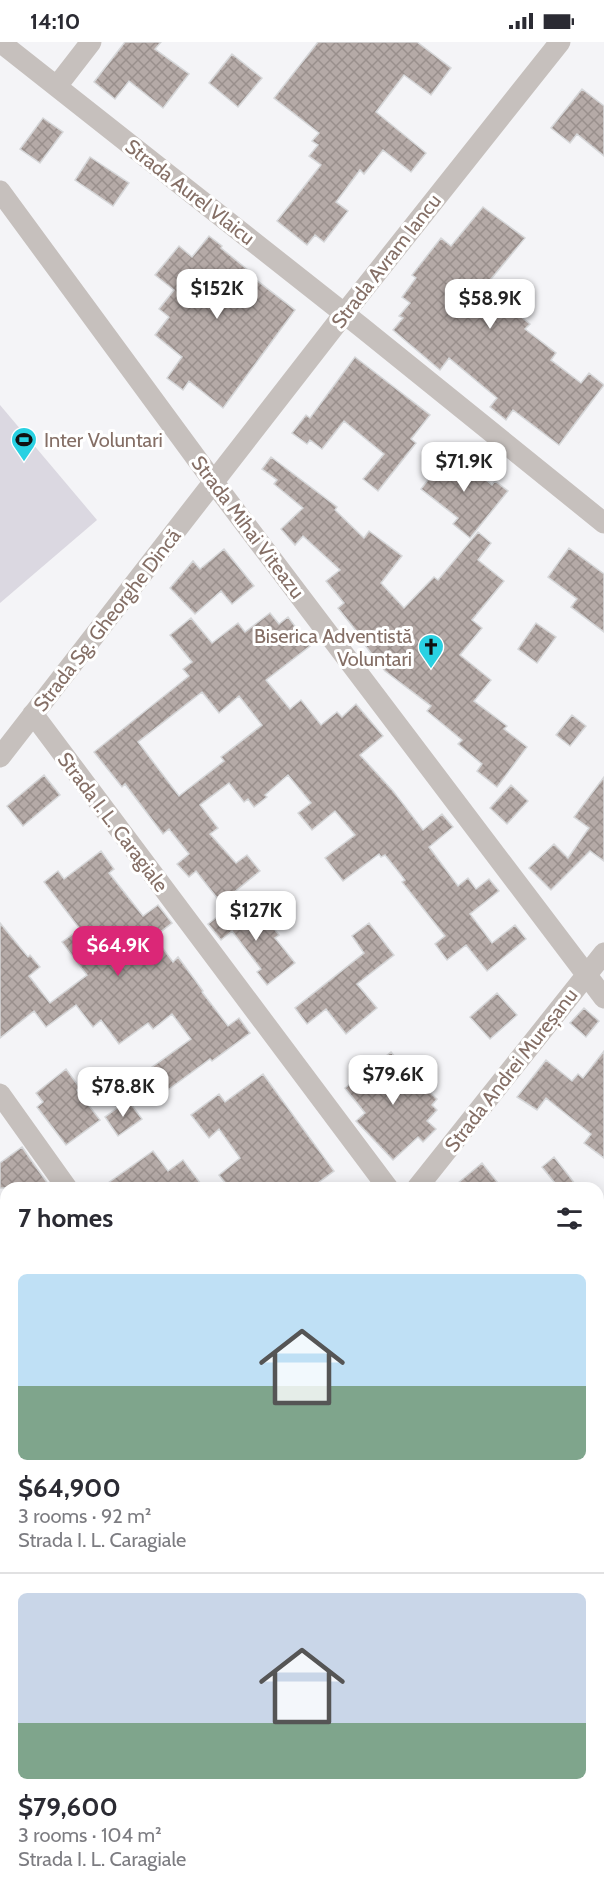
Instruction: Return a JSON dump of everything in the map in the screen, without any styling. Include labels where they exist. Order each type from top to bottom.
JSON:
[{"type":"street","name":"Strada Aurel Vlaicu","points":[[0,42],[604,523]]},
{"type":"street","points":[[57,86],[91,42]]},
{"type":"street","name":"Strada Avram Iancu","points":[[214,482],[560,42]]},
{"type":"street","name":"Strada Mihai Viteazu","points":[[0,191],[214,482],[604,998]]},
{"type":"street","name":"Strada Sg. Gheorghe Dincă","points":[[0,756],[214,482]]},
{"type":"street","name":"Strada I. L. Caragiale","points":[[33,714],[384,1182]]},
{"type":"street","name":"Strada Andrei Mureșanu","points":[[422,1182],[604,952]]},
{"type":"street","points":[[0,1094],[64,1182]]},
{"type":"shaded area","name":"Inter Voluntari","points":[[0,405],[97,520],[0,603]]},
{"type":"building","points":[[125,42],[161,42],[155,49],[189,74],[163,108],[129,81],[115,99],[94,82]]},
{"type":"building","points":[[318,42],[417,42],[451,68],[431,95],[404,75],[376,112],[426,153],[411,172],[383,150],[364,174],[360,170],[336,202],[348,211],[324,242],[315,235],[307,245],[277,221],[321,165],[309,156],[318,145],[312,141],[319,133],[274,98]]},
{"type":"building","points":[[232,54],[262,78],[238,107],[209,83]]},
{"type":"building","points":[[582,89],[604,106],[604,156],[577,134],[570,143],[551,128]]},
{"type":"building","points":[[43,118],[63,132],[40,163],[20,149]]},
{"type":"building","points":[[90,157],[129,183],[113,206],[75,180]]},
{"type":"building","points":[[483,207],[525,238],[491,279],[505,291],[499,299],[530,324],[525,329],[556,353],[551,360],[581,383],[589,373],[604,385],[559,445],[513,410],[506,420],[490,407],[497,398],[449,358],[440,370],[393,330],[403,318],[399,316],[410,303],[402,297],[416,278],[412,275],[441,238],[451,246]]},
{"type":"building","points":[[209,236],[248,270],[246,272],[295,310],[223,408],[189,381],[183,390],[167,378],[182,357],[155,335],[169,317],[159,309],[174,290],[155,275],[179,246],[192,257]]},
{"type":"building","points":[[355,357],[430,415],[411,439],[416,443],[378,491],[363,479],[384,454],[344,421],[322,449],[310,440],[307,444],[292,433],[306,415],[310,418]]},
{"type":"building","points":[[450,451],[492,485],[495,481],[508,491],[470,538],[453,524],[458,518],[421,489]]},
{"type":"building","points":[[271,457],[337,507],[335,510],[364,538],[369,531],[402,556],[381,583],[404,608],[434,577],[438,580],[478,532],[491,543],[478,560],[504,581],[472,620],[482,628],[460,655],[491,680],[474,701],[507,726],[504,729],[527,747],[497,787],[477,771],[482,764],[458,744],[462,740],[427,711],[431,706],[385,671],[361,640],[362,638],[338,608],[344,603],[326,581],[340,570],[303,536],[295,545],[281,529],[303,508],[274,484],[277,480],[262,469]]},
{"type":"building","points":[[569,548],[604,574],[604,632],[571,607],[577,599],[548,577]]},
{"type":"building","points":[[224,549],[254,586],[232,604],[221,591],[195,614],[170,588],[193,561],[200,569]]},
{"type":"building","points":[[270,613],[279,624],[288,617],[310,646],[266,680],[290,709],[301,700],[321,725],[337,712],[342,717],[356,704],[383,736],[360,755],[393,791],[423,830],[442,814],[453,827],[429,847],[458,886],[468,878],[476,889],[489,879],[499,891],[470,914],[492,943],[515,925],[526,939],[487,971],[466,945],[447,960],[435,944],[445,936],[402,882],[405,880],[385,855],[381,857],[379,854],[343,881],[325,858],[355,835],[335,811],[312,830],[298,813],[311,803],[288,775],[254,807],[248,799],[244,802],[229,783],[200,805],[218,828],[210,834],[236,863],[247,855],[260,871],[221,903],[196,871],[189,877],[177,864],[189,854],[169,829],[163,834],[125,784],[122,787],[94,752],[189,676],[183,669],[192,662],[170,635],[191,618],[212,643],[238,623],[245,632]],"holes":[[[202,692],[219,713],[239,696],[262,725],[221,757],[224,761],[179,796],[138,742]]]},
{"type":"building","points":[[536,623],[556,637],[537,663],[518,649]]},
{"type":"building","points":[[572,715],[586,726],[570,746],[556,735]]},
{"type":"building","points":[[44,775],[60,795],[23,826],[7,806]]},
{"type":"building","points":[[604,777],[604,861],[590,851],[551,890],[529,868],[554,844],[568,858],[589,828],[574,817]]},
{"type":"building","points":[[511,785],[528,801],[507,824],[490,808]]},
{"type":"building","points":[[101,851],[114,869],[109,873],[143,916],[158,905],[172,923],[154,937],[173,962],[178,957],[228,1026],[239,1018],[250,1033],[150,1103],[134,1080],[191,1039],[172,1014],[153,1029],[148,1023],[119,1044],[101,1020],[93,1027],[76,1005],[46,1027],[34,1011],[0,1038],[0,923],[28,957],[30,955],[40,967],[29,976],[50,1003],[87,975],[62,942],[80,929],[44,882],[58,871],[64,879]]},
{"type":"building","points":[[258,908],[279,935],[275,938],[295,963],[267,985],[257,972],[261,969],[232,931],[221,940],[208,924],[226,910],[237,924]]},
{"type":"building","points":[[369,923],[394,955],[357,984],[377,1008],[346,1034],[326,1009],[307,1024],[295,1008],[364,953],[352,936]]},
{"type":"building","points":[[497,993],[517,1015],[490,1039],[470,1017]]},
{"type":"building","points":[[584,1008],[599,1021],[586,1037],[570,1023]]},
{"type":"building","points":[[604,1051],[604,1158],[584,1143],[591,1134],[546,1098],[537,1110],[517,1097],[546,1060],[572,1081],[578,1074],[583,1078]]},
{"type":"building","points":[[391,1052],[418,1086],[420,1083],[437,1099],[432,1105],[437,1110],[427,1121],[436,1129],[423,1142],[418,1137],[393,1160],[356,1121],[365,1113],[345,1088]]},
{"type":"building","points":[[66,1069],[80,1088],[77,1090],[100,1120],[66,1145],[37,1107],[43,1102],[36,1093]]},
{"type":"building","points":[[263,1074],[334,1171],[319,1182],[224,1182],[219,1175],[240,1158],[219,1129],[209,1138],[191,1115],[219,1094],[225,1102]]},
{"type":"building","points":[[128,1100],[142,1119],[118,1136],[105,1117]]},
{"type":"building","points":[[22,1147],[47,1182],[0,1182],[0,1163]]},
{"type":"building","points":[[153,1151],[168,1171],[183,1160],[200,1182],[109,1182]]},
{"type":"building","points":[[554,1157],[573,1182],[554,1182],[542,1167]]},
{"type":"building","points":[[482,1163],[497,1182],[459,1182]]},
{"type":"place","name":"Inter Voluntari","points":[[24,463]]},
{"type":"place","name":"Biserica Adventistă Voluntari","points":[[431,670]]}]
